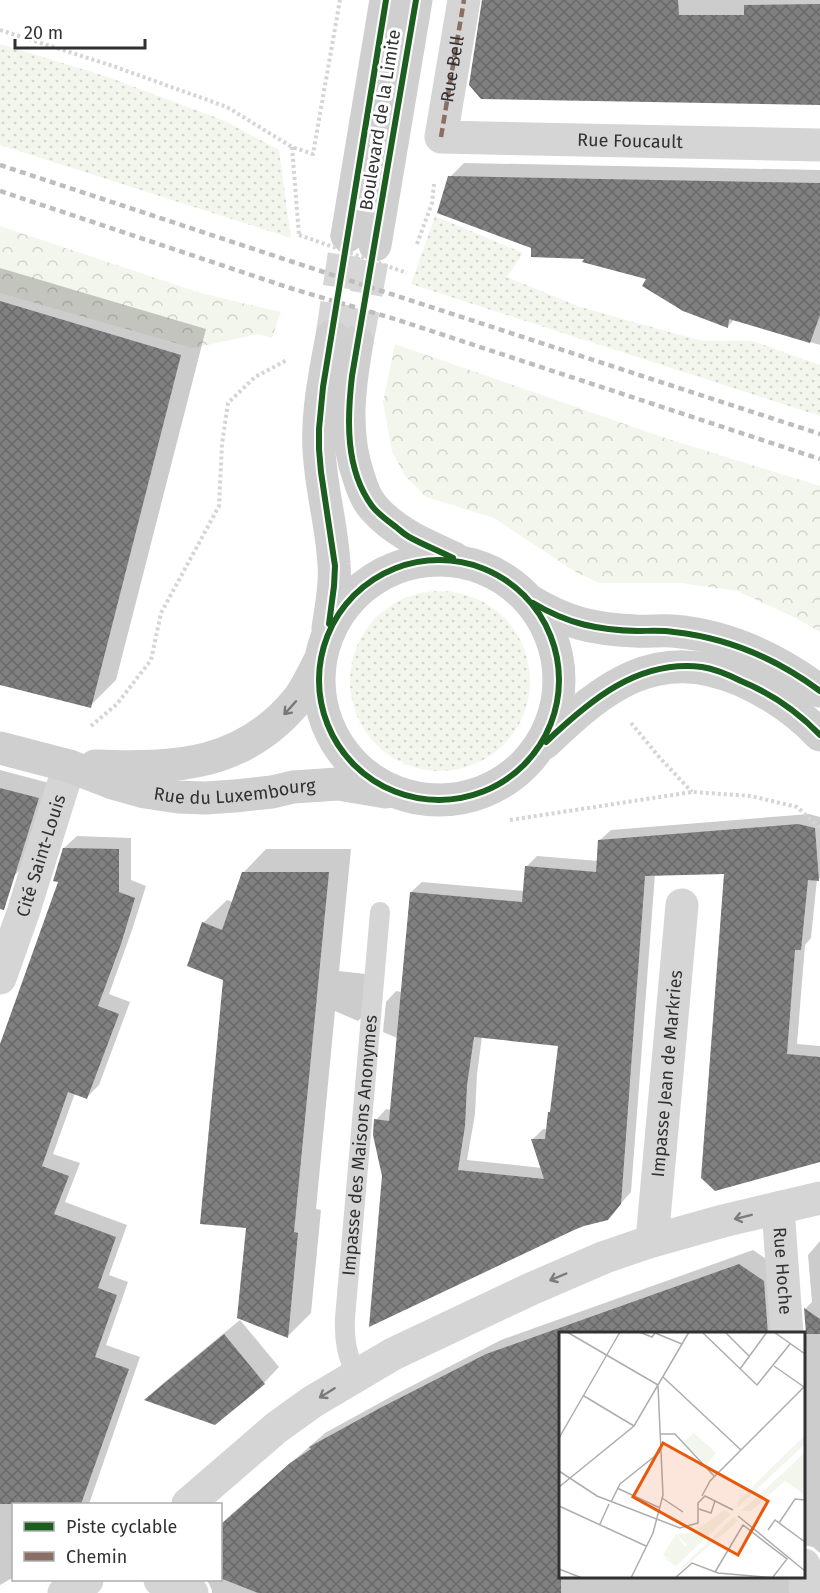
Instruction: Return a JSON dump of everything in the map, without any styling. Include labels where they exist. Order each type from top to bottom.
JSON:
[{"type":"main road","name":"Boulevard de la Limite","points":[[386,0],[361,241],[416,0]]},
{"type":"main road","points":[[344,339],[348,430],[353,464],[362,488],[372,506],[409,537],[466,564],[486,570],[504,580],[527,600],[540,616],[556,654],[558,685],[554,715],[547,733],[533,754],[522,767],[494,787],[478,794],[453,800],[419,798],[379,784],[352,763],[336,743],[325,720],[321,703],[319,677],[332,606],[335,566],[321,472],[319,429],[323,387],[344,339]]},
{"type":"main road","name":"Rue du Luxembourg","points":[[54,762],[116,767],[177,764],[201,761],[247,744],[284,715],[300,696],[324,649],[334,620],[353,596],[369,583],[396,568],[426,561],[466,564]]},
{"type":"main road","points":[[527,600],[567,621],[588,626],[635,631],[672,631],[706,636],[740,646],[772,660],[820,691]]},
{"type":"main road","points":[[533,754],[582,708],[605,693],[649,670],[675,666],[703,668],[728,675],[756,687],[784,705],[820,735]]},
{"type":"main road","name":"Rue du Luxembourg","points":[[0,748],[54,762],[145,792],[178,796],[206,798],[235,796],[293,787],[338,784],[403,794]]},
{"type":"street","name":"Rue Bell","points":[[441,136],[464,0]]},
{"type":"street","name":"Rue Foucault","points":[[441,136],[820,145]]},
{"type":"street","name":"Cité Saint-Louis","points":[[0,978],[26,902],[54,762]]},
{"type":"street","name":"Impasse Jean de Markries","points":[[652,1241],[681,905]]},
{"type":"street","points":[[189,1503],[276,1428],[312,1402],[393,1354],[605,1257],[723,1221],[820,1198]]},
{"type":"street","name":"Rue Hoche","points":[[778,1208],[787,1332]]},
{"type":"street","points":[[805,1578],[806,1593]]},
{"type":"street","points":[[64,1593],[85,1581]]},
{"type":"street","points":[[162,1581],[192,1593]]},
{"type":"lane","name":"Impasse des Maisons Anonymes","points":[[356,1375],[346,1347],[345,1318],[380,912]]},
{"type":"path","points":[[0,30],[113,66],[227,107],[292,147],[313,154],[340,0]]},
{"type":"path","points":[[292,147],[299,235],[407,273],[411,263]]},
{"type":"path","points":[[414,253],[432,203],[434,184]]},
{"type":"path","points":[[54,762],[86,730],[117,704],[151,660],[161,613],[219,506],[222,444],[228,403],[255,377],[291,358]]},
{"type":"path","points":[[510,820],[692,792],[751,796],[797,807],[820,828]]},
{"type":"green space","points":[[0,44],[108,77],[225,121],[279,150],[291,238],[0,145]]},
{"type":"green space","points":[[435,216],[523,253],[507,277],[580,307],[702,341],[753,341],[820,365],[820,416],[411,284]]},
{"type":"green space","points":[[0,226],[200,293],[281,312],[272,338],[258,334],[193,348],[0,293]]},
{"type":"green space","points":[[395,344],[665,438],[820,486],[820,632],[796,618],[737,591],[681,583],[599,583],[574,571],[494,518],[426,497],[405,476],[392,451],[383,402]]},
{"type":"green space","points":[[440,591],[475,598],[504,617],[523,646],[530,681],[523,716],[504,745],[475,764],[440,771],[405,764],[376,745],[357,716],[350,681],[357,646],[376,617],[405,598]]},
{"type":"building","points":[[482,0],[678,0],[679,15],[744,15],[744,5],[820,4],[820,105],[481,99],[469,85]]},
{"type":"building","points":[[448,176],[820,183],[820,315],[810,343],[729,319],[728,328],[683,311],[642,286],[646,279],[582,262],[584,259],[531,257],[531,248],[437,213]]},
{"type":"building","points":[[0,301],[181,355],[91,708],[0,685]]},
{"type":"building","points":[[0,788],[39,798],[4,910],[0,909]]},
{"type":"building","points":[[798,824],[815,828],[819,881],[808,880],[801,950],[795,950],[787,1054],[820,1057],[820,1162],[715,1191],[701,1178],[724,874],[645,876],[621,1204],[608,1220],[574,1230],[369,1327],[382,1176],[373,1135],[374,1119],[389,1121],[410,892],[522,902],[525,866],[596,872],[598,840]],"holes":[[[474,1037],[558,1046],[545,1139],[531,1139],[544,1179],[458,1170]]]},
{"type":"building","points":[[63,848],[119,849],[119,892],[135,898],[98,1006],[119,1014],[87,1099],[68,1092],[42,1166],[69,1176],[54,1214],[116,1237],[98,1288],[117,1295],[95,1357],[129,1369],[81,1503],[0,1504],[0,1044],[58,882],[53,881]]},
{"type":"building","points":[[242,872],[329,872],[294,1232],[298,1233],[288,1338],[237,1318],[246,1228],[200,1224],[223,980],[187,966],[202,922],[222,930]]},
{"type":"building","points":[[739,1264],[764,1281],[768,1332],[559,1332],[559,1578],[561,1578],[561,1593],[258,1593],[222,1579],[222,1523],[290,1463],[311,1449],[309,1447],[486,1354]]},
{"type":"building","points":[[804,1308],[820,1319],[820,1334],[806,1334]]},
{"type":"building","points":[[224,1334],[265,1384],[215,1425],[144,1400]]},
{"type":"tunnel","points":[[332,336],[347,236]]},
{"type":"tunnel","points":[[357,342],[375,245]]},
{"type":"railway","points":[[0,165],[820,434]]},
{"type":"railway","points":[[0,191],[290,288],[398,320],[820,459]]},
{"type":"marked path","points":[[441,137],[464,0]]},
{"type":"cycle path","points":[[329,624],[335,566],[321,472],[319,429],[323,387],[386,0]]},
{"type":"cycle path","points":[[416,0],[352,376],[349,409],[350,443],[357,476],[363,492],[374,509],[407,536],[453,558]]},
{"type":"cycle path","points":[[439,560],[474,565],[485,569],[506,580],[524,595],[539,613],[550,634],[554,645],[559,680],[554,715],[550,726],[539,747],[524,765],[506,780],[485,791],[474,795],[439,800],[404,795],[393,791],[372,780],[354,765],[339,747],[328,726],[324,715],[319,680],[324,645],[328,634],[339,613],[354,595],[372,580],[393,569],[404,565],[439,560]]},
{"type":"cycle path","points":[[533,603],[571,621],[596,627],[669,631],[714,639],[769,660],[820,691]]},
{"type":"cycle path","points":[[546,742],[597,698],[616,686],[636,676],[679,666],[712,669],[752,686],[793,711],[820,735]]}]
